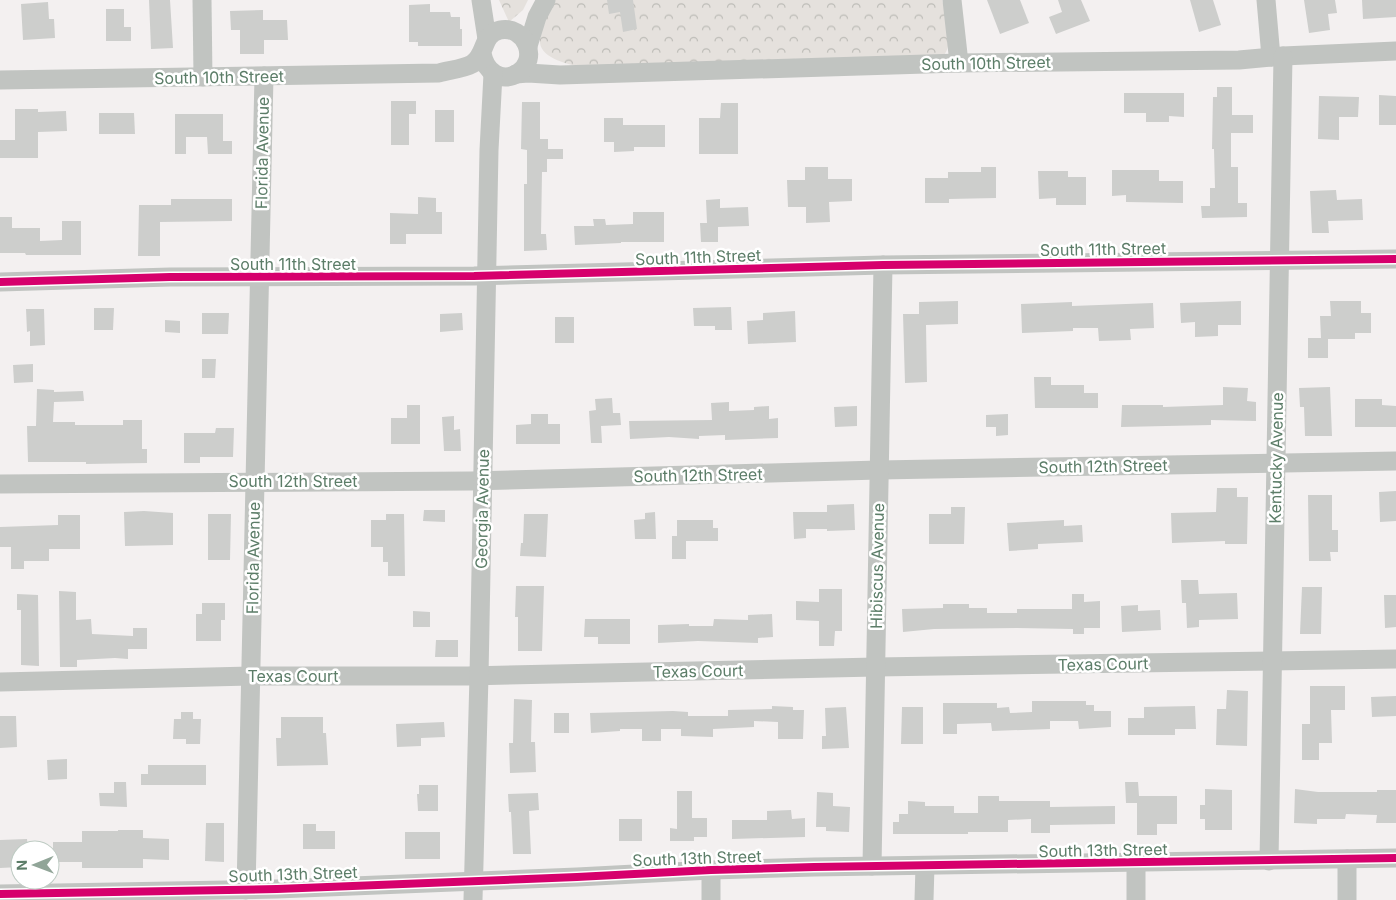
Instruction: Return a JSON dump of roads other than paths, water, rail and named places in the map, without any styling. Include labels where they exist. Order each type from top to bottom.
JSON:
[{"type":"street","points":[[202,0],[203,77]]},
{"type":"street","points":[[481,0],[486,67],[502,74],[526,66],[537,18],[546,0]]},
{"type":"street","points":[[492,0],[498,16],[509,30],[522,36],[529,49]]},
{"type":"street","points":[[484,46],[496,32],[509,30],[530,12],[538,0]]},
{"type":"street","points":[[952,0],[958,63]]},
{"type":"street","name":"Kentucky Avenue","points":[[1266,0],[1277,56],[1280,260],[1269,861]]},
{"type":"street","name":"South 10th Street","points":[[0,80],[439,73],[472,64],[484,46]]},
{"type":"street","name":"South 10th Street","points":[[529,49],[543,61],[576,73]]},
{"type":"street","name":"South 10th Street","points":[[439,73],[451,78],[466,78],[502,74],[958,63],[1239,60],[1277,56],[1396,51]]},
{"type":"street","name":"Georgia Avenue","points":[[473,891],[489,150],[491,118],[502,74]]},
{"type":"street","name":"Florida Avenue","points":[[246,890],[264,76]]},
{"type":"street","name":"South 11th Street","points":[[0,282],[170,277],[486,276],[883,265],[1396,259]]},
{"type":"street","name":"Hibiscus Avenue","points":[[872,866],[883,265]]},
{"type":"street","name":"South 12th Street","points":[[0,484],[483,480],[879,470],[1396,461]]},
{"type":"street","name":"Texas Court","points":[[0,682],[251,676],[479,676],[876,667],[1396,659]]},
{"type":"street","name":"South 13th Street","points":[[0,894],[74,896],[246,890],[277,895],[473,891],[711,870],[1396,858]]},
{"type":"street","points":[[1347,859],[1347,900]]},
{"type":"street","points":[[1136,863],[1136,900]]},
{"type":"street","points":[[924,900],[925,866]]},
{"type":"street","points":[[711,870],[711,900]]}]
